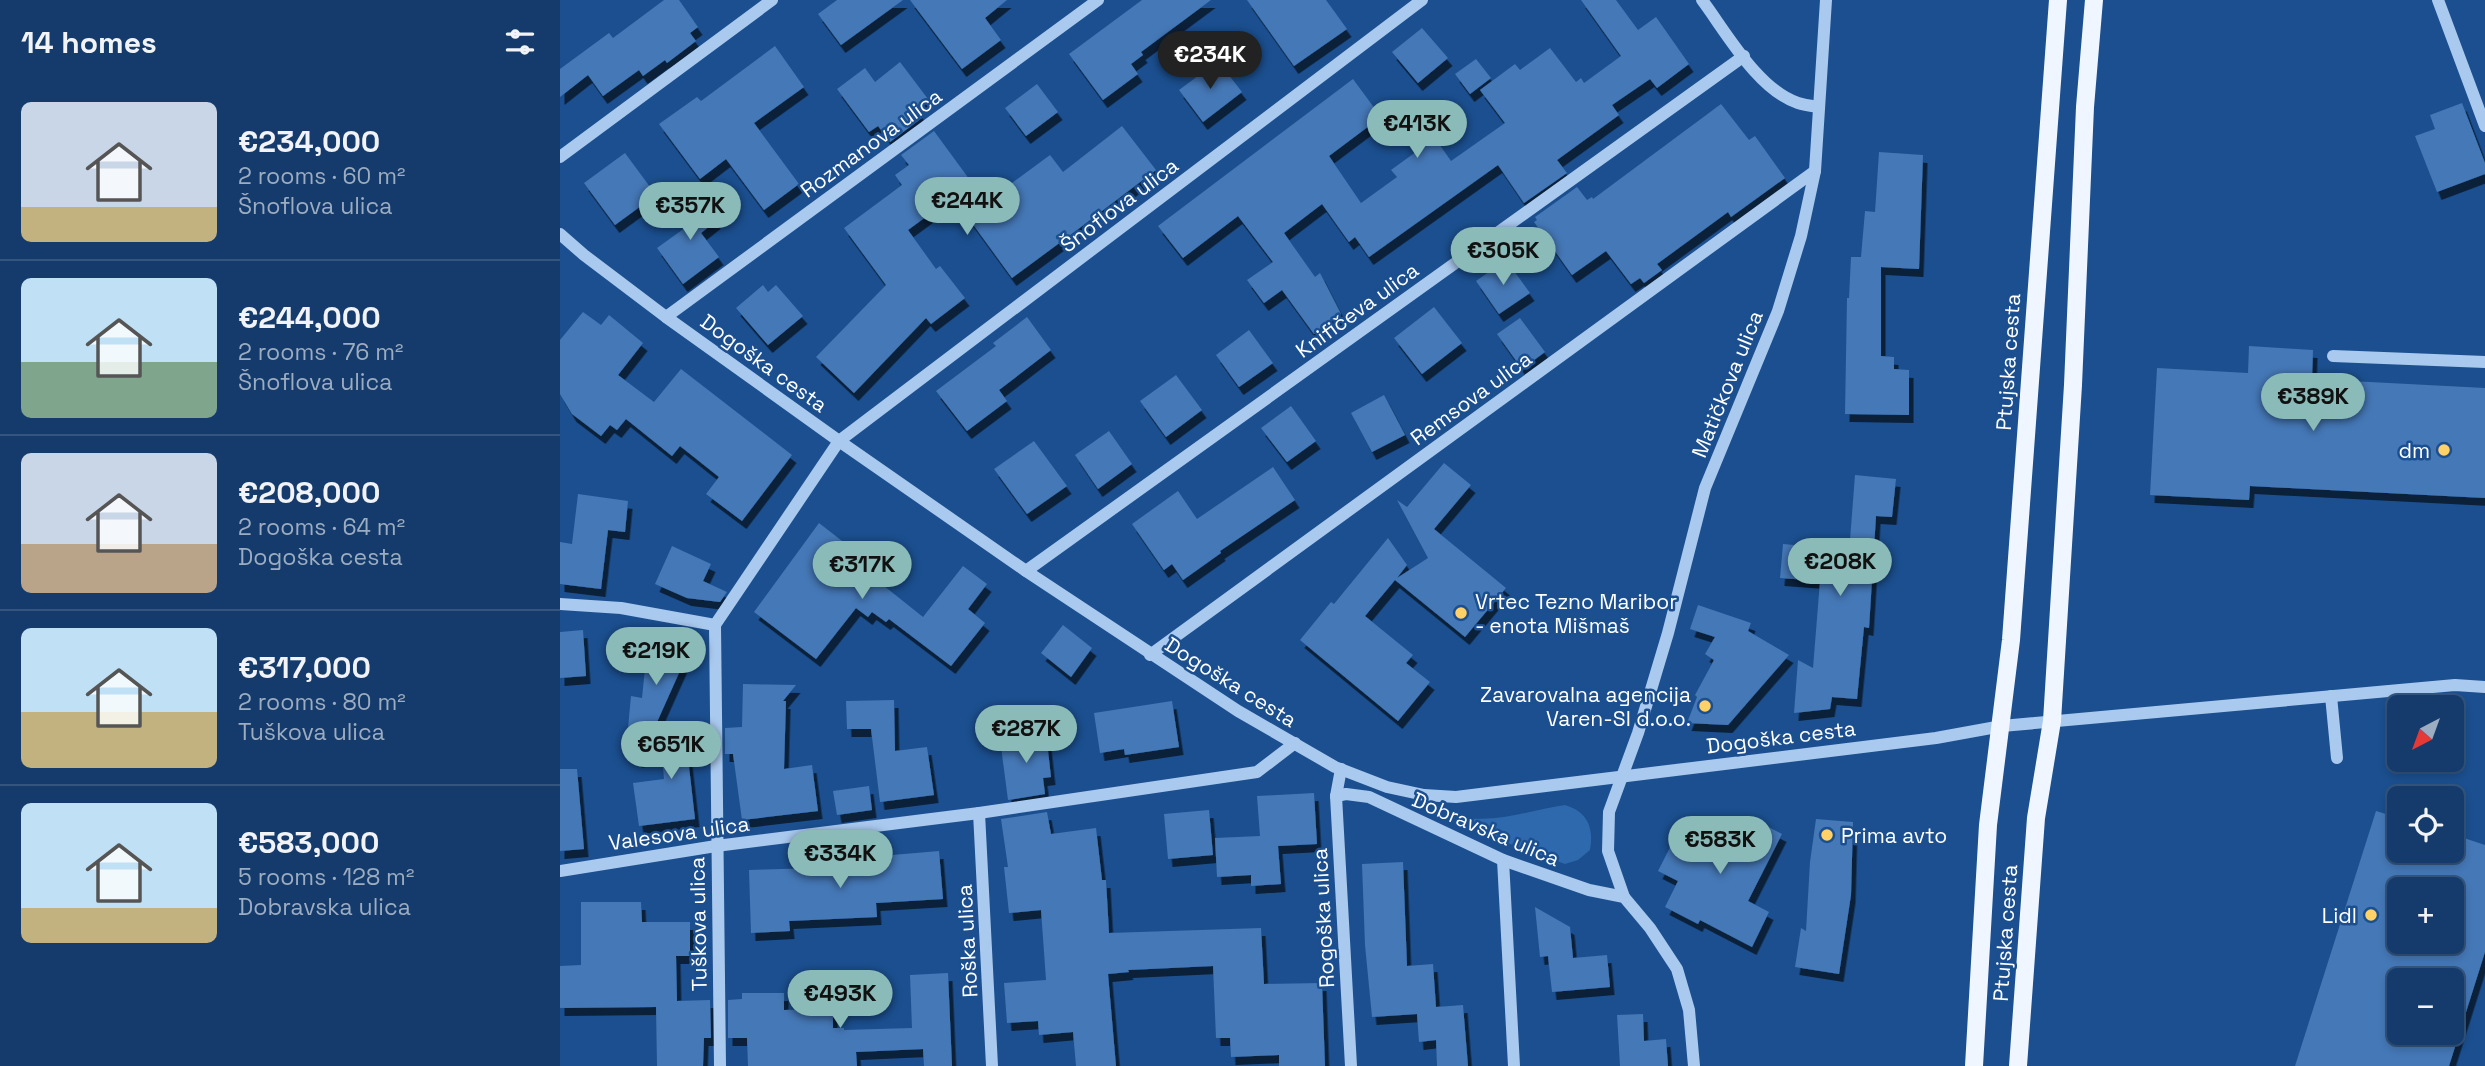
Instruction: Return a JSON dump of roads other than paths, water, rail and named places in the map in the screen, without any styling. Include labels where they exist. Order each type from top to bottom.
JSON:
[{"type":"main road","name":"Ptujska cesta","points":[[1973,1066],[1988,825],[2002,726],[2013,614],[2058,0]]},
{"type":"main road","name":"Ptujska cesta","points":[[2018,1066],[2036,818],[2053,721],[2073,385],[2085,107],[2094,0]]},
{"type":"street","points":[[560,157],[772,0]]},
{"type":"street","name":"Rozmanova ulica","points":[[666,317],[1098,0]]},
{"type":"street","name":"Šnoflova ulica","points":[[839,441],[1422,0]]},
{"type":"street","points":[[1702,0],[1773,89],[1796,103],[1819,107]]},
{"type":"street","name":"Matičkova ulica","points":[[1623,776],[1668,634],[1705,488],[1778,311],[1801,236],[1815,171],[1826,0]]},
{"type":"street","points":[[2438,0],[2485,126]]},
{"type":"street","name":"Knifičeva ulica","points":[[1026,571],[1744,56]]},
{"type":"street","name":"Remsova ulica","points":[[1150,655],[1815,171]]},
{"type":"street","name":"Dogoška cesta","points":[[560,233],[584,255],[666,317],[839,441],[1150,655],[1238,711],[1341,769],[1387,787],[1424,795],[1456,797],[1936,738],[2002,726]]},
{"type":"street","points":[[2333,356],[2485,362]]},
{"type":"street","points":[[560,604],[621,608],[715,625],[839,441]]},
{"type":"street","name":"Tuškova ulica","points":[[715,625],[720,1066]]},
{"type":"street","points":[[2002,726],[2455,685],[2485,687]]},
{"type":"street","points":[[2331,696],[2337,758]]},
{"type":"street","name":"Valesova ulica","points":[[560,871],[716,846],[979,813],[1257,772],[1295,743]]},
{"type":"street","name":"Rogoška ulica","points":[[1341,769],[1336,796],[1351,1066]]},
{"type":"street","points":[[1623,776],[1609,812],[1608,850],[1624,897],[1650,928],[1677,969],[1689,1010],[1694,1066]]},
{"type":"street","name":"Dobravska ulica","points":[[1336,796],[1346,794],[1369,797],[1423,825],[1503,860],[1588,890],[1624,897]]},
{"type":"street","name":"Roška ulica","points":[[979,813],[992,1066]]},
{"type":"street","points":[[1503,860],[1514,1066]]},
{"type":"place","name":"dm","points":[[2444,450]]},
{"type":"place","name":"Vrtec Tezno Maribor - enota Mišmaš","points":[[1461,613]]},
{"type":"place","name":"Zavarovalna agencija Varen-SI d.o.o.","points":[[1705,706]]},
{"type":"place","name":"Prima avto","points":[[1827,835]]},
{"type":"place","name":"Lidl","points":[[2371,915]]}]
